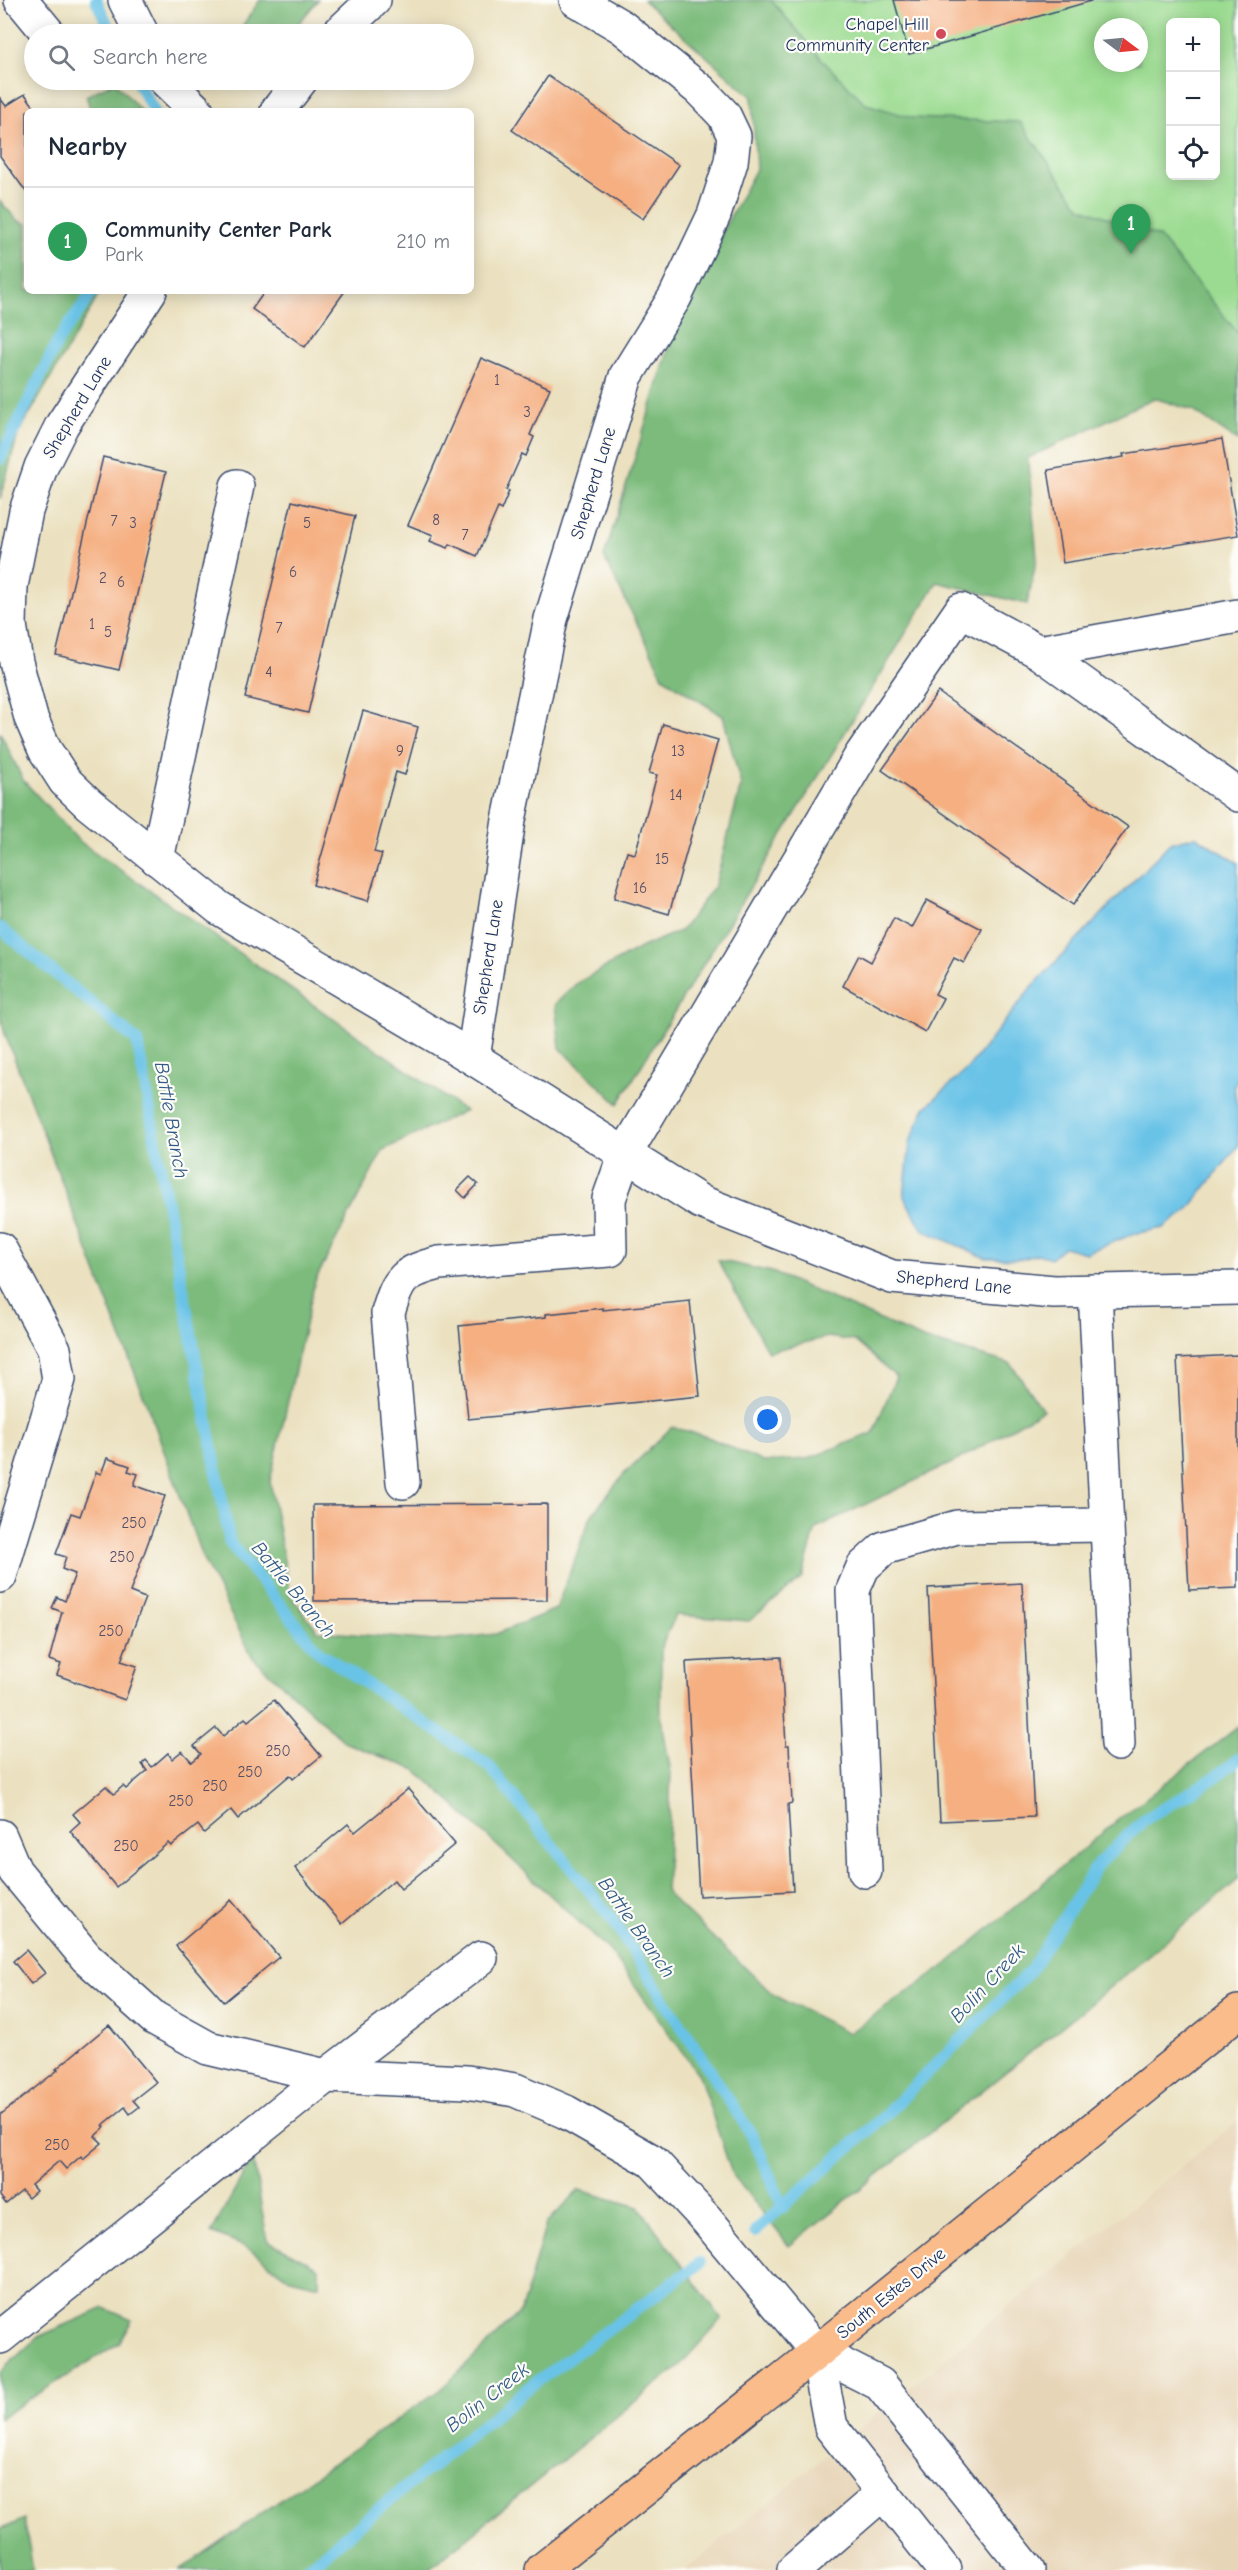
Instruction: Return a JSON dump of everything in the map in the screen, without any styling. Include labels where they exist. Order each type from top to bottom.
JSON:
[{"type":"main road","name":"South Estes Drive","points":[[542,2570],[817,2352],[1238,2012]]},
{"type":"street","points":[[21,0],[41,24]]},
{"type":"street","points":[[124,0],[137,24]]},
{"type":"street","points":[[349,24],[374,0]]},
{"type":"street","name":"Shepherd Lane","points":[[473,1058],[509,820],[551,620],[626,376],[675,297],[714,215],[731,162],[735,136],[724,115],[700,90],[622,27],[576,0]]},
{"type":"street","points":[[175,90],[194,108]]},
{"type":"street","points":[[279,108],[293,90]]},
{"type":"street","name":"Shepherd Lane","points":[[148,294],[62,425],[41,467],[16,548],[11,586],[10,625],[16,662],[31,718],[45,750],[65,781],[89,804],[219,908],[473,1058],[701,1202],[892,1277],[1054,1292],[1238,1287]]},
{"type":"street","points":[[157,859],[237,486]]},
{"type":"street","points":[[403,1482],[388,1313],[395,1291],[411,1270],[439,1263],[610,1250],[609,1199],[626,1154],[862,754],[961,610],[1039,652],[1238,795]]},
{"type":"street","points":[[1039,652],[1238,616]]},
{"type":"street","points":[[0,1248],[54,1349],[59,1379],[0,1576]]},
{"type":"street","points":[[1095,1291],[1118,1744]]},
{"type":"street","points":[[865,1871],[853,1590],[863,1567],[884,1548],[957,1527],[1107,1525]]},
{"type":"street","points":[[0,1836],[15,1871],[86,1957],[154,2018],[208,2048],[326,2076],[467,2082],[515,2090],[566,2112],[652,2162],[707,2220],[817,2352],[880,2384],[1028,2570]]},
{"type":"street","points":[[0,2337],[326,2076],[481,1958]]},
{"type":"street","points":[[817,2352],[831,2427],[944,2570]]},
{"type":"street","points":[[795,2570],[883,2493]]},
{"type":"shaded area","points":[[1238,2121],[1238,2570],[685,2570]]},
{"type":"green space","points":[[260,0],[318,0],[298,24],[244,24]]},
{"type":"green space","points":[[643,0],[771,0],[826,64],[866,104],[913,118],[1020,122],[1080,207],[1159,237],[1238,333],[1238,441],[1192,410],[1154,398],[1028,458],[1037,558],[1027,604],[937,582],[618,1104],[560,1048],[555,1004],[577,983],[642,947],[682,930],[715,885],[741,785],[723,716],[664,678],[604,557],[682,306],[756,169],[752,97]]},
{"type":"green space","points":[[693,0],[1238,0],[1238,419]]},
{"type":"green space","points":[[98,90],[122,90],[138,108],[90,108],[86,96]]},
{"type":"green space","points":[[0,201],[17,220],[24,223],[24,294],[99,294],[18,434],[0,499]]},
{"type":"green space","points":[[0,732],[23,780],[79,841],[465,1111],[383,1150],[315,1281],[270,1481],[290,1595],[318,1631],[434,1641],[496,1634],[556,1609],[591,1516],[624,1474],[672,1427],[708,1437],[763,1462],[807,1459],[873,1433],[896,1377],[855,1341],[828,1337],[768,1352],[718,1260],[772,1272],[923,1339],[1011,1364],[1043,1410],[958,1460],[816,1528],[802,1578],[749,1621],[676,1615],[661,1647],[661,1716],[671,1773],[666,1893],[775,1996],[849,2033],[942,1968],[1119,1819],[1238,1727],[1238,1880],[1085,2008],[789,2246],[732,2174],[699,2075],[610,1951],[416,1770],[346,1743],[253,1658],[202,1557],[154,1423],[5,1034],[0,1015]]},
{"type":"green space","points":[[253,2158],[267,2240],[319,2268],[319,2285],[287,2277],[246,2247],[211,2233]]},
{"type":"green space","points":[[579,2190],[639,2207],[722,2319],[679,2366],[427,2570],[180,2570],[445,2386],[521,2311],[546,2224]]},
{"type":"green space","points":[[104,2308],[132,2320],[119,2343],[0,2418],[0,2372],[38,2337]]},
{"type":"green space","points":[[24,2519],[33,2570],[0,2570],[0,2530]]},
{"type":"water","points":[[1196,836],[1238,863],[1238,1079],[1234,1086],[1238,1113],[1238,1146],[1187,1211],[1163,1228],[1133,1234],[1086,1253],[1064,1247],[1051,1258],[1038,1254],[1023,1259],[986,1258],[923,1230],[904,1197],[910,1142],[925,1108],[967,1069],[1032,987],[1170,843]]},
{"type":"building","name":"Chapel Hill Community Center","points":[[894,0],[1091,0],[1091,1],[909,54]]},
{"type":"building","points":[[548,76],[679,165],[643,219],[512,130]]},
{"type":"building","points":[[25,94],[35,108],[24,108],[24,189],[0,156],[0,98],[6,106]]},
{"type":"building","points":[[263,294],[343,294],[305,347],[252,309]]},
{"type":"building","points":[[481,358],[550,388],[530,435],[534,437],[526,456],[522,454],[506,490],[509,491],[501,510],[498,508],[477,556],[450,544],[448,548],[430,541],[433,535],[408,525]]},
{"type":"building","points":[[1222,439],[1238,535],[1063,563],[1048,470],[1124,457],[1123,454]]},
{"type":"building","points":[[103,457],[166,472],[119,670],[56,655]]},
{"type":"building","points":[[292,501],[355,516],[308,713],[245,698]]},
{"type":"building","points":[[938,692],[1128,827],[1073,905],[882,770]]},
{"type":"building","points":[[363,711],[418,727],[405,775],[396,772],[374,852],[382,854],[368,901],[313,885]]},
{"type":"building","points":[[663,724],[718,740],[669,914],[614,898],[627,852],[635,854],[657,775],[649,773]]},
{"type":"building","points":[[927,900],[982,929],[964,963],[954,958],[935,994],[943,998],[925,1032],[843,986],[859,955],[871,962],[894,918],[912,928]]},
{"type":"building","points":[[470,1177],[478,1184],[465,1198],[457,1190]]},
{"type":"building","points":[[690,1301],[700,1396],[468,1419],[459,1326],[546,1317],[546,1314]]},
{"type":"building","points":[[1238,1355],[1238,1588],[1189,1590],[1177,1358]]},
{"type":"building","points":[[107,1458],[130,1466],[128,1471],[138,1474],[134,1485],[165,1496],[130,1592],[145,1598],[121,1661],[137,1666],[125,1700],[57,1675],[61,1664],[49,1660],[62,1612],[52,1608],[57,1597],[65,1601],[75,1574],[62,1569],[66,1557],[56,1554],[71,1513],[80,1516],[96,1472],[101,1474]]},
{"type":"building","points":[[547,1504],[547,1600],[314,1601],[313,1505]]},
{"type":"building","points":[[1022,1583],[1034,1817],[940,1821],[928,1588]]},
{"type":"building","points":[[781,1657],[792,1803],[788,1804],[793,1891],[699,1896],[686,1662]]},
{"type":"building","points":[[274,1700],[321,1756],[293,1779],[290,1775],[238,1819],[231,1810],[204,1833],[198,1825],[171,1846],[168,1843],[116,1887],[70,1831],[80,1822],[73,1814],[106,1786],[114,1794],[123,1786],[126,1789],[147,1771],[142,1764],[146,1760],[152,1767],[168,1753],[172,1759],[182,1751],[192,1762],[201,1754],[194,1746],[216,1728],[223,1736],[245,1718],[248,1721]]},
{"type":"building","points":[[408,1789],[455,1844],[401,1889],[394,1880],[342,1924],[295,1868],[348,1824],[355,1832]]},
{"type":"building","points":[[231,1900],[279,1957],[224,2002],[176,1946]]},
{"type":"building","points":[[26,1950],[45,1973],[31,1984],[13,1961]]},
{"type":"building","points":[[109,2025],[156,2082],[133,2100],[139,2107],[130,2114],[125,2107],[103,2125],[105,2127],[95,2136],[102,2143],[83,2159],[81,2156],[66,2169],[59,2161],[31,2185],[36,2191],[28,2198],[22,2191],[6,2204],[0,2196],[0,2115],[58,2070],[56,2069]]},
{"type":"waterway","points":[[96,0],[107,24]]},
{"type":"waterway","points":[[142,90],[152,108]]},
{"type":"waterway","points":[[0,459],[58,341],[91,294]]},
{"type":"waterway","name":"Battle Branch","points":[[0,928],[137,1041],[230,1543],[319,1652],[488,1765],[612,1919],[753,2137],[783,2207]]},
{"type":"waterway","name":"Bolin Creek","points":[[755,2231],[879,2121],[1030,1971],[1098,1864],[1144,1820],[1214,1778],[1238,1759]]},
{"type":"waterway","name":"Bolin Creek","points":[[304,2570],[528,2388],[700,2263]]},
{"type":"place","name":"Chapel Hill Community Center","points":[[941,34]]},
{"type":"place","name":"Community Center Park","points":[[1131,254]]}]
